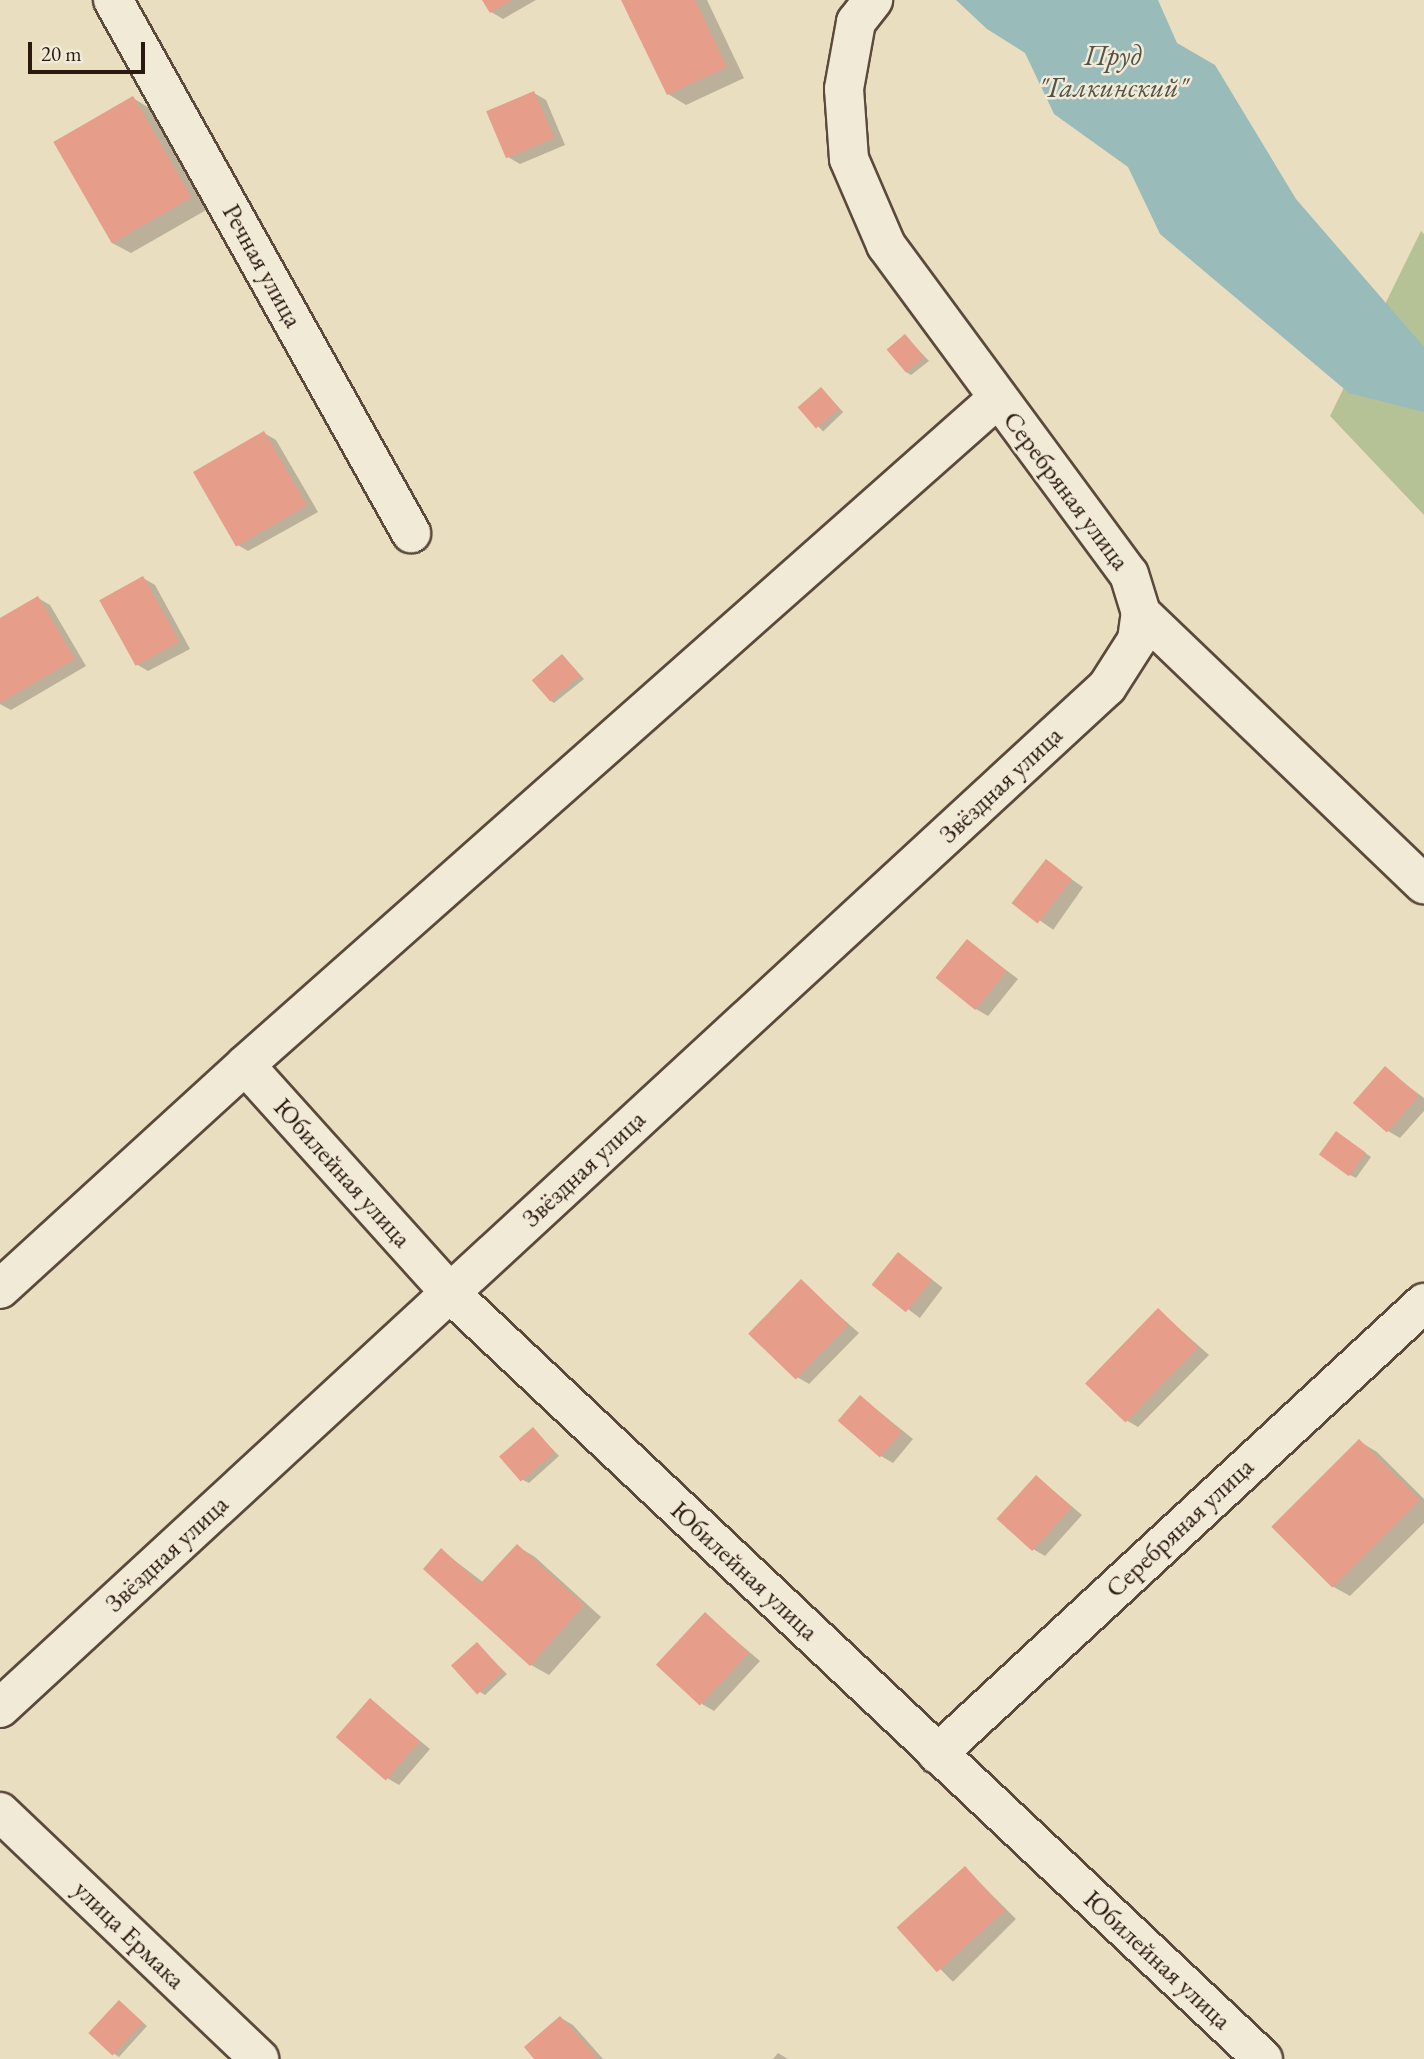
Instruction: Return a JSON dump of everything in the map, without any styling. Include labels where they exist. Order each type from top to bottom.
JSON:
[{"type":"street","name":"Речная улица","points":[[113,0],[411,533]]},
{"type":"street","name":"Серебряная улица","points":[[865,11],[844,89],[849,159],[886,244],[1129,574],[1141,613],[1424,884]]},
{"type":"street","points":[[0,1289],[245,1065],[998,398]]},
{"type":"street","name":"Звёздная улица","points":[[0,1708],[1107,687],[1137,640],[1141,613]]},
{"type":"street","name":"Юбилейная улица","points":[[245,1065],[450,1293],[1263,2059]]},
{"type":"street","name":"Серебряная улица","points":[[937,1754],[1424,1303]]},
{"type":"street","name":"улица Ермака","points":[[0,1812],[259,2059]]},
{"type":"green space","points":[[1421,231],[1424,234],[1424,515],[1330,416]]},
{"type":"water","name":"Пруд \"Галкинский\"","points":[[956,0],[1158,0],[1177,43],[1215,65],[1296,199],[1424,347],[1424,412],[1349,393],[1160,234],[1128,167],[1054,114],[1025,53],[987,29]]},
{"type":"building","points":[[482,0],[512,0],[490,13]]},
{"type":"building","points":[[621,0],[695,0],[727,67],[667,95]]},
{"type":"building","points":[[534,91],[554,138],[506,158],[486,111]]},
{"type":"building","points":[[133,96],[192,197],[112,243],[53,142]]},
{"type":"building","points":[[905,334],[924,357],[906,372],[887,349]]},
{"type":"building","points":[[821,387],[839,408],[816,428],[798,407]]},
{"type":"building","points":[[264,431],[307,505],[236,546],[193,472]]},
{"type":"building","points":[[143,576],[179,642],[136,666],[99,600]]},
{"type":"building","points":[[38,596],[75,659],[0,703],[0,618]]},
{"type":"building","points":[[562,654],[580,675],[550,701],[532,680]]},
{"type":"building","points":[[1046,859],[1072,879],[1038,923],[1012,903]]},
{"type":"building","points":[[967,939],[1007,971],[975,1010],[936,978]]},
{"type":"building","points":[[1385,1066],[1419,1096],[1387,1133],[1353,1103]]},
{"type":"building","points":[[1336,1131],[1366,1153],[1349,1176],[1319,1154]]},
{"type":"building","points":[[898,1252],[932,1280],[906,1312],[872,1285]]},
{"type":"building","points":[[801,1279],[848,1325],[796,1380],[748,1334]]},
{"type":"building","points":[[1158,1308],[1198,1347],[1125,1422],[1085,1384]]},
{"type":"building","points":[[860,1395],[902,1432],[880,1457],[838,1421]]},
{"type":"building","points":[[533,1427],[555,1452],[521,1481],[499,1457]]},
{"type":"building","points":[[1359,1439],[1420,1500],[1332,1587],[1271,1527]]},
{"type":"building","points":[[1036,1475],[1072,1507],[1032,1551],[997,1519]]},
{"type":"building","points":[[517,1544],[584,1605],[530,1666],[423,1569],[441,1548],[480,1584]]},
{"type":"building","points":[[705,1612],[749,1653],[700,1706],[656,1665]]},
{"type":"building","points":[[477,1642],[503,1671],[477,1694],[451,1665]]},
{"type":"building","points":[[370,1698],[420,1741],[386,1781],[336,1737]]},
{"type":"building","points":[[965,1866],[1005,1911],[937,1972],[897,1928]]},
{"type":"building","points":[[119,2000],[143,2023],[112,2055],[88,2033]]},
{"type":"building","points":[[560,2016],[597,2056],[593,2059],[534,2059],[524,2047]]}]
